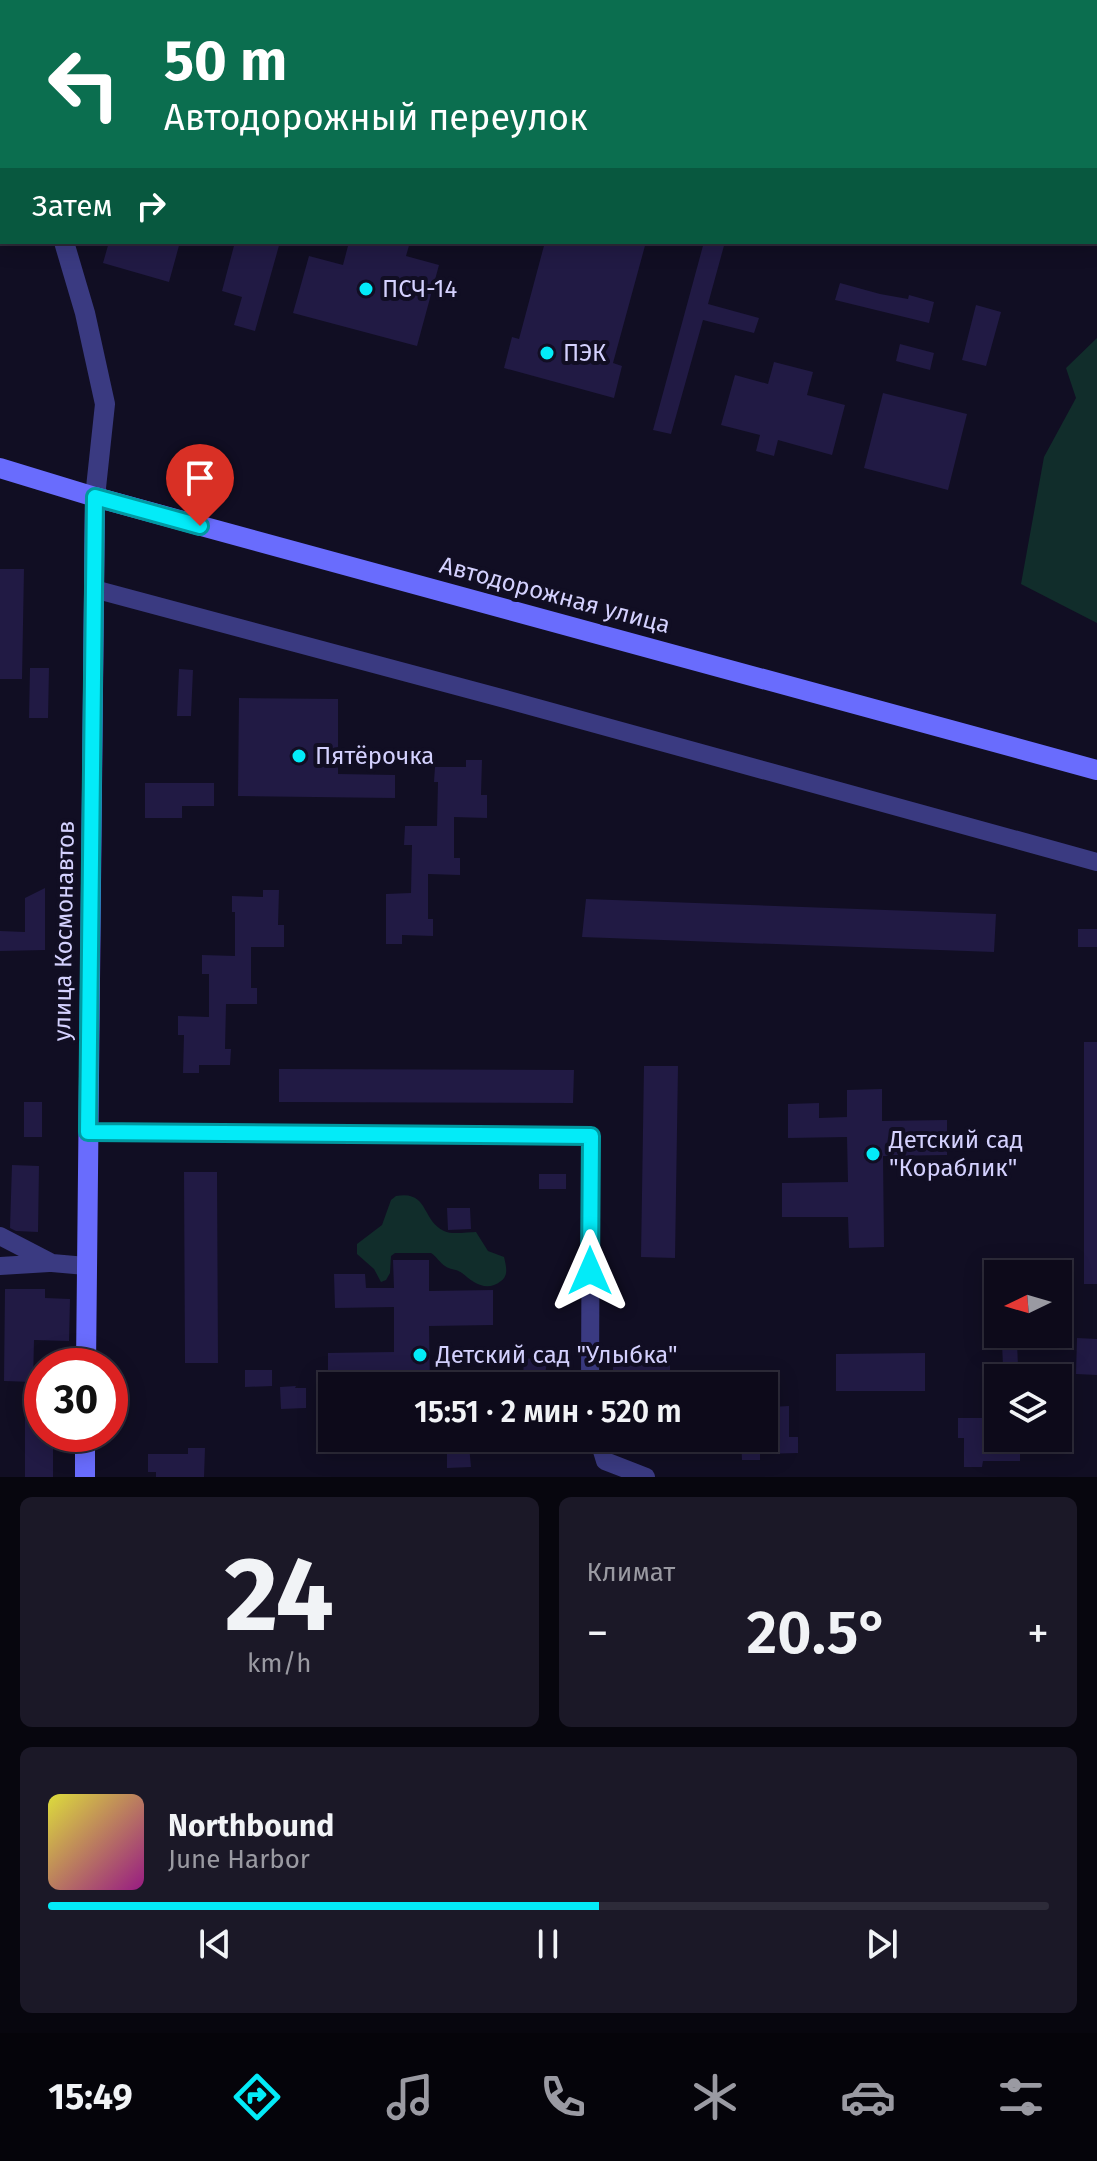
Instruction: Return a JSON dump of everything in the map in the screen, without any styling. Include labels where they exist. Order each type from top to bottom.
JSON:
[{"type":"main road","name":"Автодорожная улица","points":[[0,468],[95,497],[1097,770]]},
{"type":"main road","name":"улица Космонавтов","points":[[86,1348],[95,497]]},
{"type":"main road","points":[[85,1452],[85,1477]]},
{"type":"street","points":[[65,244],[85,313],[105,404],[95,497]]},
{"type":"street","points":[[94,589],[1097,862]]},
{"type":"street","points":[[88,1132],[591,1136],[590,1372]]},
{"type":"street","points":[[0,1236],[52,1263]]},
{"type":"street","points":[[0,1266],[52,1263],[86,1266]]},
{"type":"street","points":[[602,1452],[605,1461],[646,1477]]},
{"type":"green space","points":[[1097,338],[1097,623],[1021,584],[1044,457],[1076,398],[1066,368]]},
{"type":"green space","points":[[396,1196],[414,1197],[431,1220],[444,1231],[476,1232],[488,1251],[504,1257],[504,1279],[485,1286],[447,1267],[431,1253],[395,1253],[391,1256],[390,1273],[381,1282],[374,1269],[357,1254],[357,1244],[382,1225],[391,1200]]},
{"type":"building","points":[[108,244],[179,244],[169,282],[103,263]]},
{"type":"building","points":[[234,244],[279,244],[255,331],[234,325],[242,297],[222,291]]},
{"type":"building","name":"ПСЧ-14","points":[[348,244],[409,244],[406,256],[439,265],[417,346],[293,313],[309,256],[343,265]]},
{"type":"building","points":[[544,244],[645,244],[613,363],[622,366],[614,398],[504,368],[512,337],[519,339]]},
{"type":"building","points":[[703,244],[724,244],[708,304],[759,318],[754,333],[703,320],[671,434],[653,430]]},
{"type":"building","points":[[840,283],[880,294],[908,299],[909,295],[934,302],[929,323],[835,300]]},
{"type":"building","points":[[976,305],[1001,312],[986,366],[962,360]]},
{"type":"building","points":[[900,344],[934,353],[930,370],[896,361]]},
{"type":"building","points":[[774,362],[813,372],[807,395],[845,405],[832,455],[778,440],[774,456],[756,451],[760,435],[721,425],[735,375],[768,384]]},
{"type":"building","points":[[883,393],[967,414],[948,490],[864,468]]},
{"type":"building","points":[[0,569],[24,569],[22,679],[0,679]]},
{"type":"building","points":[[30,668],[49,668],[48,718],[29,718]]},
{"type":"building","points":[[179,669],[193,670],[191,716],[177,716]]},
{"type":"building","points":[[239,698],[338,699],[338,774],[395,775],[395,798],[238,796]]},
{"type":"building","points":[[466,760],[482,760],[481,795],[487,795],[487,818],[454,817],[454,858],[460,858],[460,875],[428,874],[428,919],[433,919],[433,936],[402,935],[402,944],[386,944],[386,894],[411,893],[412,845],[404,845],[405,826],[437,826],[438,782],[434,782],[435,767],[466,767]]},
{"type":"building","points":[[145,783],[214,783],[214,806],[182,806],[182,818],[145,818]]},
{"type":"building","points":[[45,888],[45,950],[0,951],[0,931],[25,932],[25,898]]},
{"type":"building","points":[[263,890],[279,890],[278,925],[284,925],[284,947],[251,947],[251,988],[257,988],[257,1004],[226,1004],[225,1049],[231,1049],[230,1065],[199,1065],[199,1073],[183,1073],[184,1035],[178,1035],[178,1016],[209,1017],[209,974],[202,974],[202,955],[235,956],[232,896],[263,897]]},
{"type":"building","points":[[586,899],[996,914],[994,952],[582,937]]},
{"type":"building","points":[[1078,929],[1097,929],[1097,947],[1078,947]]},
{"type":"building","points":[[1084,1042],[1097,1042],[1097,1284],[1084,1284]]},
{"type":"building","points":[[644,1066],[678,1066],[675,1258],[641,1257]]},
{"type":"building","points":[[279,1069],[574,1070],[573,1103],[279,1102]]},
{"type":"building","points":[[882,1089],[882,1121],[947,1120],[947,1155],[883,1156],[884,1247],[849,1248],[848,1217],[782,1217],[782,1183],[848,1182],[847,1137],[788,1138],[788,1104],[819,1103],[819,1118],[847,1117],[847,1090]]},
{"type":"building","points":[[24,1102],[42,1102],[42,1137],[24,1137]]},
{"type":"building","points":[[12,1165],[39,1166],[38,1232],[10,1228]]},
{"type":"building","points":[[184,1172],[217,1172],[218,1363],[185,1363]]},
{"type":"building","points":[[539,1174],[566,1174],[566,1189],[539,1189]]},
{"type":"building","points":[[447,1208],[470,1208],[471,1229],[448,1230]]},
{"type":"building","points":[[393,1260],[429,1260],[429,1291],[493,1290],[493,1325],[429,1326],[430,1372],[328,1372],[328,1353],[394,1352],[394,1307],[335,1308],[334,1274],[365,1274],[366,1288],[394,1288]]},
{"type":"building","points":[[5,1289],[45,1289],[45,1298],[70,1299],[69,1341],[34,1340],[34,1348],[24,1348],[24,1382],[4,1381]]},
{"type":"building","points":[[1077,1338],[1097,1339],[1097,1375],[1076,1374]]},
{"type":"building","points":[[1002,1348],[1017,1348],[1018,1364],[1003,1364]]},
{"type":"building","points":[[925,1353],[925,1391],[836,1391],[836,1354]]},
{"type":"building","points":[[670,1355],[670,1372],[613,1372],[613,1362],[647,1362],[647,1356]]},
{"type":"building","points":[[534,1356],[548,1356],[545,1372],[523,1372],[524,1358],[534,1359]]},
{"type":"building","points":[[245,1370],[272,1370],[272,1386],[245,1387]]},
{"type":"building","points":[[280,1387],[306,1388],[306,1408],[281,1409]]},
{"type":"building","points":[[789,1406],[789,1437],[798,1437],[798,1453],[760,1454],[760,1460],[742,1460],[742,1452],[778,1452],[778,1407]]},
{"type":"building","points":[[958,1418],[984,1418],[984,1452],[1020,1452],[1020,1461],[983,1461],[982,1467],[964,1467],[964,1438],[958,1438]]},
{"type":"building","points":[[188,1448],[205,1448],[204,1477],[156,1477],[156,1472],[148,1472],[148,1454],[188,1454]]},
{"type":"building","points":[[25,1452],[53,1452],[53,1477],[25,1477]]},
{"type":"building","points":[[447,1452],[470,1452],[471,1467],[447,1468]]},
{"type":"place","name":"ПСЧ-14","points":[[366,289]]},
{"type":"place","name":"ПЭК","points":[[547,353]]},
{"type":"place","name":"Пятёрочка","points":[[299,756]]},
{"type":"place","name":"Детский сад \"Кораблик\"","points":[[873,1154]]},
{"type":"place","name":"Детский сад \"Улыбка\"","points":[[420,1355]]},
{"type":"route","points":[[200,526],[95,497],[88,1132],[591,1136],[590,1271]]}]
